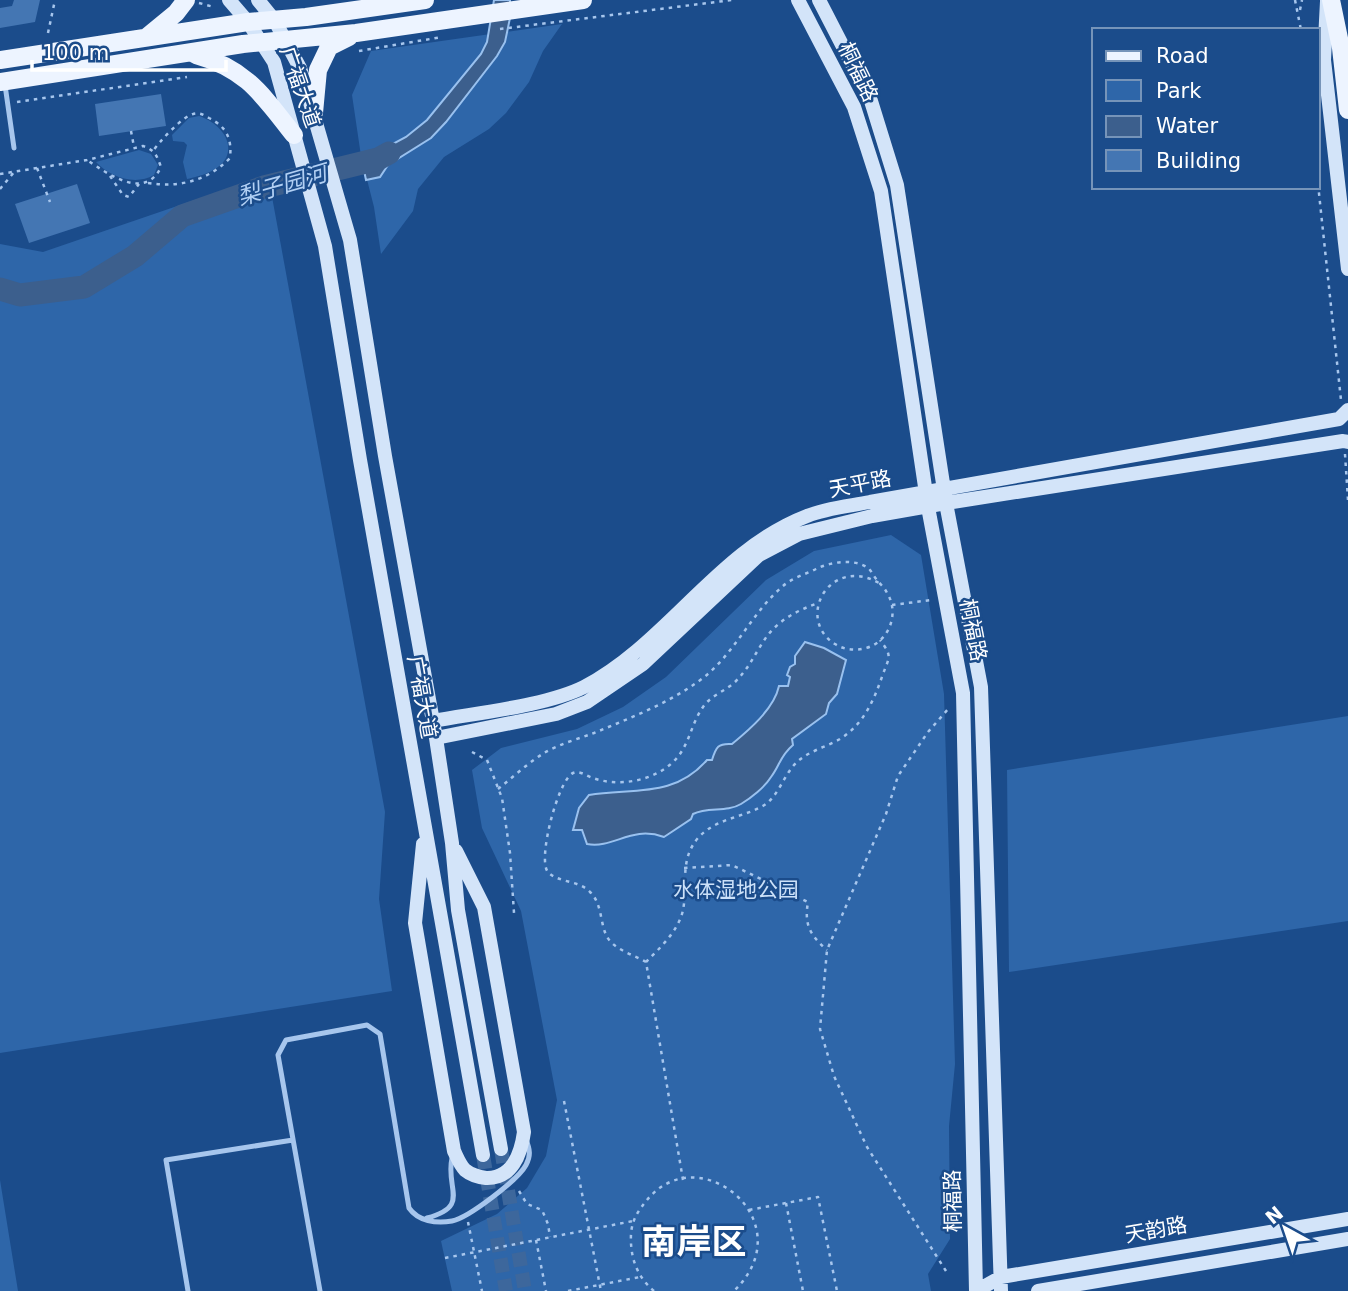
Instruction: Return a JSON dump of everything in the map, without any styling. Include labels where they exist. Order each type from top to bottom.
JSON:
[{"type":"main road","points":[[147,37],[176,13],[186,0]]},
{"type":"main road","points":[[0,60],[248,22],[275,21],[425,0]]},
{"type":"main road","points":[[314,113],[318,70],[329,47],[458,18],[560,12],[583,0]]},
{"type":"main road","points":[[1329,0],[1341,48],[1348,110]]},
{"type":"main road","points":[[2,82],[263,43],[357,42]]},
{"type":"main road","points":[[189,53],[216,61],[240,73],[259,90],[295,135]]},
{"type":"street","name":"广福大道","points":[[229,0],[248,22],[274,62],[325,246],[424,829],[483,1155]]},
{"type":"street","name":"广福大道","points":[[258,0],[275,21],[300,68],[350,240],[387,469],[436,738],[452,843],[458,910],[501,1149]]},
{"type":"street","name":"桐福路","points":[[798,0],[854,107],[881,191],[927,500],[963,693],[976,1291]]},
{"type":"street","name":"桐福路","points":[[819,0],[871,101],[897,185],[945,497],[981,687],[1001,1284]]},
{"type":"street","points":[[1329,0],[1324,60],[1348,269]]},
{"type":"street","name":"天平路","points":[[945,497],[1344,415]]},
{"type":"street","name":"天平路","points":[[436,738],[556,714],[587,702],[643,664],[759,555],[799,534],[927,500],[1346,442]]},
{"type":"street","name":"天平路","points":[[433,721],[545,700],[581,688],[642,648],[740,556],[771,534],[808,515],[870,502],[927,500]]},
{"type":"street","points":[[424,829],[415,923],[454,1150],[464,1169],[477,1177],[496,1178],[513,1167],[522,1150],[524,1132],[484,907],[452,843]]},
{"type":"street","name":"天韵路","points":[[976,1291],[1001,1284],[1348,1219]]},
{"type":"street","name":"天韵路","points":[[1038,1291],[1348,1239]]},
{"type":"lane","points":[[2,82],[8,103],[14,148]]},
{"type":"lane","points":[[320,1291],[278,1055],[286,1040],[366,1025],[380,1034],[409,1208],[420,1220],[453,1221],[516,1179],[526,1166],[530,1150],[524,1132]]},
{"type":"lane","points":[[188,1291],[166,1160],[293,1140]]},
{"type":"lane","points":[[420,1220],[442,1214],[451,1207],[455,1197],[450,1166],[454,1150]]},
{"type":"path","points":[[48,33],[55,0]]},
{"type":"path","points":[[493,30],[560,12],[732,0]]},
{"type":"path","points":[[1295,0],[1301,28]]},
{"type":"path","points":[[1299,12],[1302,0]]},
{"type":"path","points":[[357,42],[452,36]]},
{"type":"path","points":[[8,103],[187,77]]},
{"type":"path","points":[[87,160],[108,174],[134,185],[146,183],[165,186],[208,176],[230,158],[232,146],[221,125],[200,113],[192,114],[160,140],[153,151]]},
{"type":"path","points":[[131,131],[134,147]]},
{"type":"path","points":[[0,174],[87,160],[143,146],[153,151],[161,167],[157,176],[146,183]]},
{"type":"path","points":[[37,168],[50,202]]},
{"type":"path","points":[[0,189],[15,171]]},
{"type":"path","points":[[108,174],[123,195],[129,197],[139,184]]},
{"type":"path","points":[[1319,189],[1342,402],[1337,409],[1344,415]]},
{"type":"path","points":[[1346,442],[1348,500]]},
{"type":"path","points":[[1346,459],[1348,463]]},
{"type":"path","points":[[498,789],[546,752],[646,712],[700,680],[725,656],[784,585],[822,566],[848,561],[867,568],[888,593],[892,605],[889,630],[869,647],[858,650],[835,645],[826,637],[820,626],[819,603],[823,592],[831,583],[842,577],[868,577],[879,583]]},
{"type":"path","points":[[892,605],[934,599]]},
{"type":"path","points":[[646,962],[612,943],[603,925],[601,910],[590,892],[550,875],[544,867],[545,846],[562,784],[572,773],[580,772],[594,779],[615,782],[638,780],[659,774],[676,759],[688,743],[694,722],[705,704],[733,684],[751,665],[775,626],[798,611],[819,603]]},
{"type":"path","points":[[646,962],[667,941],[683,912],[684,868],[698,838],[721,822],[763,807],[799,761],[841,738],[863,720],[890,660],[887,649],[880,640]]},
{"type":"path","points":[[946,1271],[867,1147],[834,1076],[820,1029],[827,950],[886,814],[898,776],[951,705]]},
{"type":"path","points":[[472,752],[487,760],[498,789],[510,853],[514,913]]},
{"type":"path","points":[[684,868],[732,865],[808,902],[806,916],[812,937],[827,950]]},
{"type":"path","points":[[646,962],[683,1180]]},
{"type":"path","points":[[564,1101],[601,1291]]},
{"type":"path","points":[[654,1291],[638,1272],[631,1252],[633,1221],[652,1194],[670,1183],[690,1178],[711,1180],[730,1189],[745,1203],[755,1221],[758,1241],[755,1261],[745,1280],[734,1291]]},
{"type":"path","points":[[519,1191],[527,1204],[542,1210],[550,1237]]},
{"type":"path","points":[[749,1210],[818,1197],[837,1291]]},
{"type":"path","points":[[786,1203],[803,1291]]},
{"type":"path","points":[[467,1214],[482,1291]]},
{"type":"path","points":[[445,1258],[633,1221]]},
{"type":"path","points":[[536,1240],[546,1291]]},
{"type":"path","points":[[568,1291],[642,1276]]},
{"type":"green space","points":[[562,24],[543,51],[529,82],[506,113],[489,129],[444,157],[418,189],[413,211],[381,254],[352,95],[371,51]]},
{"type":"green space","points":[[199,116],[222,131],[226,137],[228,151],[223,163],[214,170],[187,179],[183,162],[187,145],[173,141],[172,135],[189,118]]},
{"type":"green space","points":[[139,150],[151,154],[158,165],[154,175],[131,180],[115,176],[96,162]]},
{"type":"green space","points":[[268,175],[385,812],[379,899],[392,991],[0,1053],[0,244],[43,252]]},
{"type":"green space","name":"水体湿地公园","points":[[891,535],[921,555],[944,694],[955,1064],[949,1126],[950,1239],[928,1274],[931,1291],[452,1291],[441,1241],[497,1214],[527,1188],[546,1156],[557,1100],[521,911],[482,828],[472,770],[501,748],[577,729],[623,707],[666,677],[766,580],[814,551]]},
{"type":"green space","points":[[1348,716],[1348,921],[1009,972],[1007,770]]},
{"type":"green space","points":[[0,1180],[18,1291],[0,1291]]},
{"type":"water","points":[[494,0],[510,0],[510,18],[505,42],[497,56],[431,138],[388,165],[380,177],[366,180],[361,156],[376,153],[406,137],[427,120],[481,54],[487,42]]},
{"type":"water","points":[[805,642],[824,648],[846,660],[837,694],[829,703],[826,714],[792,739],[793,745],[762,788],[735,807],[693,814],[691,819],[664,837],[652,834],[632,835],[597,845],[587,844],[582,830],[573,830],[579,808],[589,795],[667,786],[681,781],[707,760],[712,760],[716,749],[721,745],[732,744],[766,711],[779,686],[788,686],[790,677],[787,675],[790,667],[795,664],[795,656]]},
{"type":"building","points":[[14,0],[40,0],[35,22],[0,28],[0,8],[12,6]]},
{"type":"building","points":[[161,94],[166,126],[99,136],[95,104]]},
{"type":"building","points":[[77,184],[90,223],[29,243],[15,204]]},
{"type":"waterway","name":"梨子园河","points":[[0,289],[20,295],[84,287],[135,256],[182,216],[264,187],[378,159],[389,153]]},
{"type":"tunnel","points":[[501,1149],[525,1291]]},
{"type":"tunnel","points":[[483,1155],[506,1291]]},
{"type":"district","name":"南岸区","points":[[694,1242]]}]
